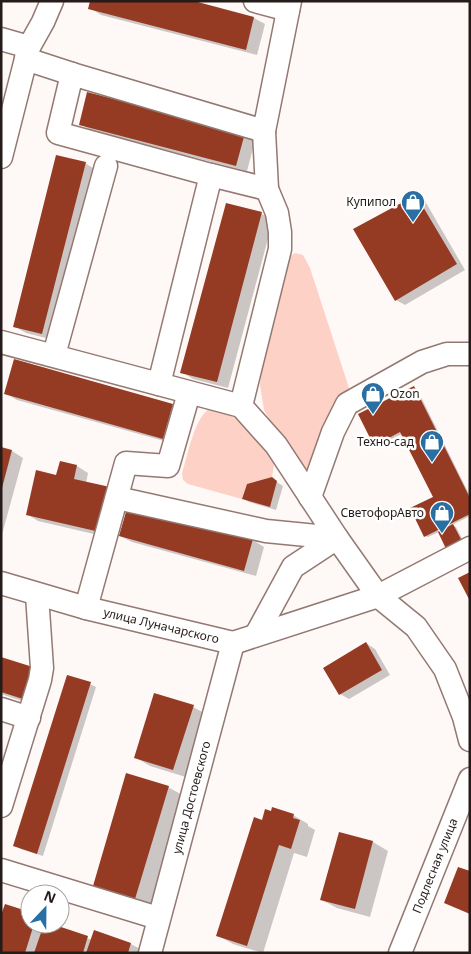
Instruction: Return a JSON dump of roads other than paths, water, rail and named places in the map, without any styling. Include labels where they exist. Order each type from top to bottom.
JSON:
[{"type":"street","points":[[1,157],[28,53],[44,22],[52,1]]},
{"type":"street","points":[[241,406],[280,249],[277,213],[267,189],[264,131],[289,5],[255,1]]},
{"type":"street","points":[[1,39],[72,74],[264,131]]},
{"type":"street","points":[[72,74],[58,133],[267,189]]},
{"type":"street","points":[[54,355],[106,166]]},
{"type":"street","points":[[159,384],[211,175]]},
{"type":"street","points":[[1,342],[241,406],[276,445],[337,538],[378,596],[416,627],[445,669],[464,717],[470,740]]},
{"type":"street","points":[[310,497],[333,432],[347,404],[422,362],[447,354],[470,354]]},
{"type":"street","points":[[86,608],[126,463],[168,466],[189,392]]},
{"type":"street","points":[[117,498],[266,531],[337,538]]},
{"type":"street","points":[[256,635],[293,567],[337,538]]},
{"type":"street","name":"улица Луначарского","points":[[1,584],[86,608],[233,642],[378,596],[470,548]]},
{"type":"street","points":[[1,806],[29,718],[42,668],[38,595]]},
{"type":"street","name":"улица Достоевского","points":[[150,953],[233,642]]},
{"type":"street","points":[[1,709],[29,718]]},
{"type":"street","name":"Подлесная улица","points":[[400,953],[470,779]]},
{"type":"street","points":[[1,870],[158,918]]},
{"type":"place","name":"Купипол","points":[[413,223]]},
{"type":"place","name":"Ozon","points":[[373,415]]},
{"type":"place","name":"Техно-сад","points":[[432,463]]},
{"type":"place","name":"СветофорАвто","points":[[442,534]]}]
